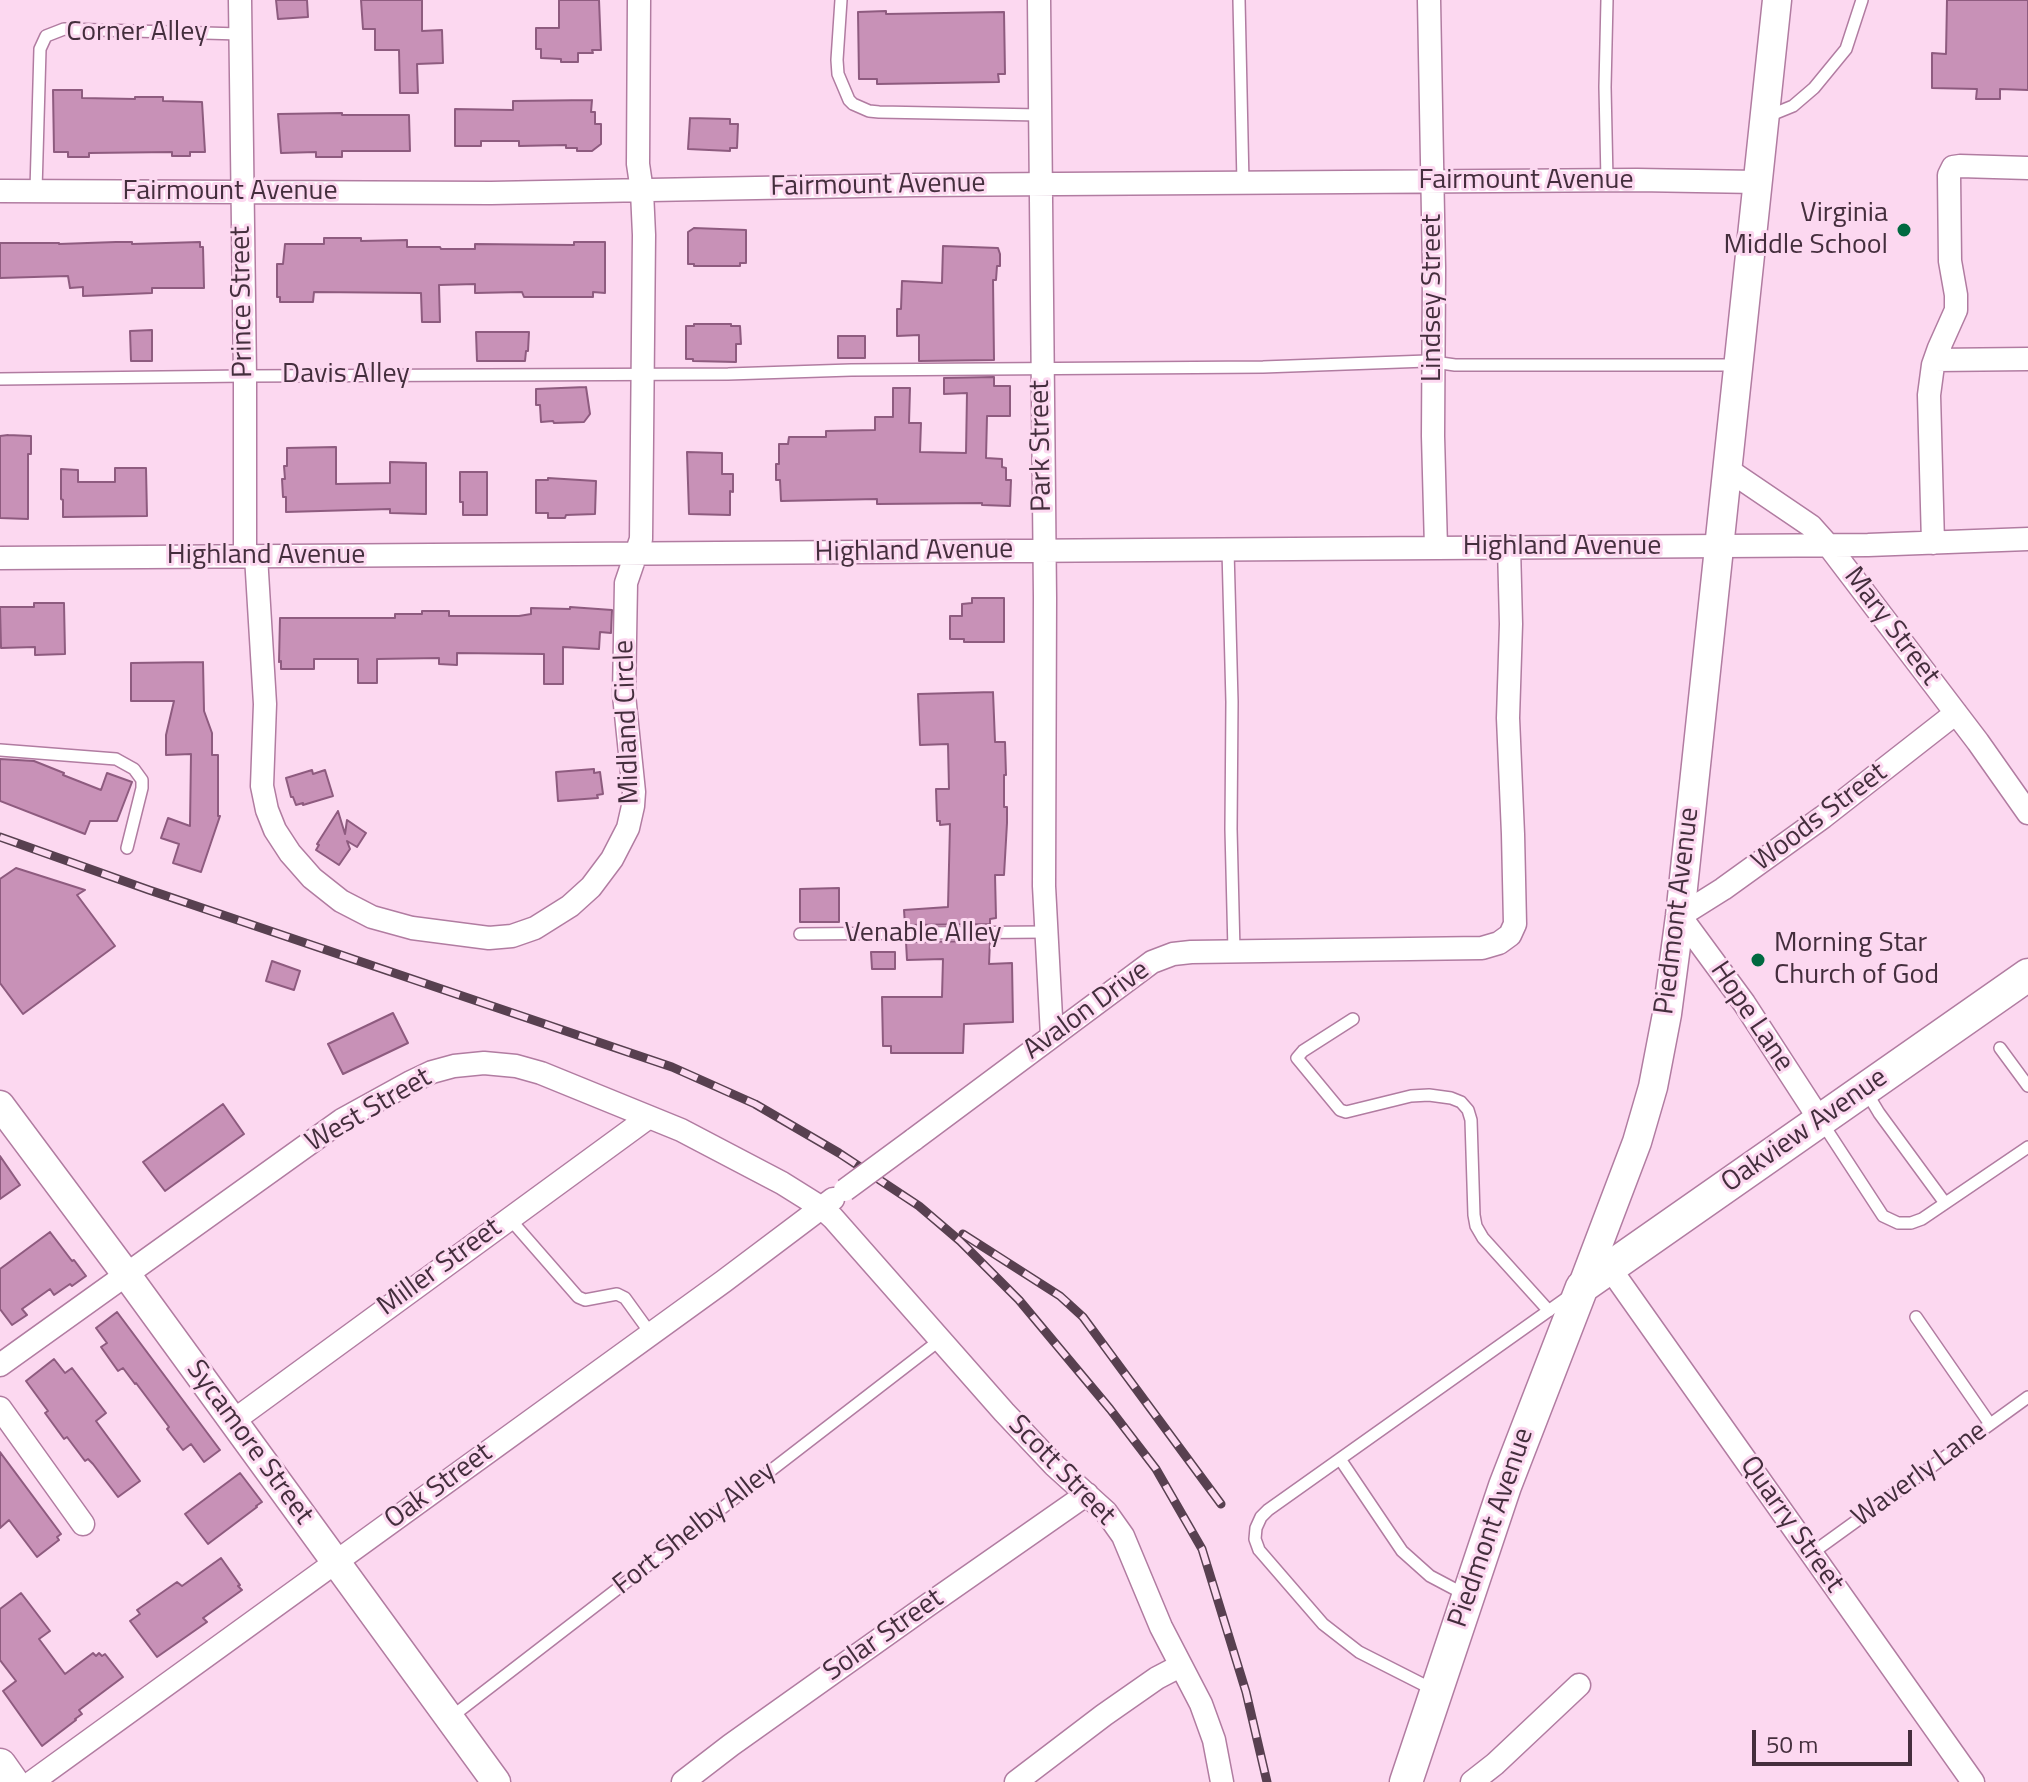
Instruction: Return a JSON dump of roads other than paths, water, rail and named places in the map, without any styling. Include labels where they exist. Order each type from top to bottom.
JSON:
[{"type":"main road","name":"Oakview Avenue","points":[[1582,1287],[2028,975]]},
{"type":"main road","name":"Piedmont Avenue","points":[[1406,1782],[1505,1486],[1582,1287]]},
{"type":"main road","points":[[0,1765],[12,1782]]},
{"type":"street","name":"Prince Street","points":[[240,0],[241,192],[250,556]]},
{"type":"street","name":"Midland Circle","points":[[250,556],[265,704],[262,786],[275,830],[312,878],[341,901],[372,917],[412,928],[489,938],[512,936],[535,928],[570,906],[591,887],[612,859],[628,828],[634,792],[624,695],[626,583],[641,539],[644,235],[638,164],[639,0]]},
{"type":"street","name":"Park Street","points":[[1039,0],[1044,886],[1052,1036]]},
{"type":"street","name":"Lindsey Street","points":[[1429,0],[1436,548]]},
{"type":"street","name":"Piedmont Avenue","points":[[1582,1287],[1632,1157],[1653,1087],[1667,1014],[1777,0]]},
{"type":"street","points":[[1933,543],[1929,395],[1935,360],[1956,310],[1950,261],[1949,175],[1953,167],[1960,166],[2028,168]]},
{"type":"street","name":"Fairmount Avenue","points":[[0,191],[491,193],[915,185],[1607,180],[1757,182]]},
{"type":"street","points":[[1935,360],[2028,359]]},
{"type":"street","name":"Mary Street","points":[[1727,469],[1811,526],[1828,545],[2028,813]]},
{"type":"street","name":"Highland Avenue","points":[[0,558],[1828,545],[2028,539]]},
{"type":"street","name":"Avalon Drive","points":[[845,1190],[1152,962],[1182,953],[1482,948],[1499,943],[1510,935],[1515,924],[1508,718],[1511,624],[1509,547]]},
{"type":"street","name":"Woods Street","points":[[1680,916],[1823,817],[1956,713]]},
{"type":"street","name":"Hope Lane","points":[[1680,916],[1744,1003],[1820,1120]]},
{"type":"street","name":"West Street","points":[[0,1365],[342,1120],[411,1082],[454,1066],[484,1063],[516,1066],[541,1073],[681,1130],[782,1183],[822,1208]]},
{"type":"street","name":"Sycamore Street","points":[[0,1105],[496,1782]]},
{"type":"street","name":"Miller Street","points":[[233,1421],[649,1117]]},
{"type":"street","name":"Oak Street","points":[[32,1782],[845,1190]]},
{"type":"street","name":"Scott Street","points":[[822,1208],[1004,1412],[1054,1465],[1106,1512],[1123,1536],[1161,1627],[1201,1704],[1214,1740],[1222,1782]]},
{"type":"street","name":"Quarry Street","points":[[1609,1267],[1973,1782]]},
{"type":"street","points":[[0,1408],[83,1524]]},
{"type":"street","name":"Solar Street","points":[[683,1782],[1087,1494]]},
{"type":"street","points":[[1016,1782],[1104,1715],[1180,1666]]},
{"type":"street","points":[[1472,1782],[1579,1685]]},
{"type":"lane","points":[[841,0],[838,74],[853,104],[879,112],[1040,115]]},
{"type":"lane","points":[[1239,0],[1243,183]]},
{"type":"lane","points":[[1607,0],[1607,180]]},
{"type":"lane","points":[[1764,118],[1793,106],[1822,79],[1846,49],[1862,0]]},
{"type":"lane","name":"Corner Alley","points":[[36,190],[40,49],[46,36],[64,29],[240,34]]},
{"type":"lane","name":"Davis Alley","points":[[0,379],[728,374],[1434,362],[1455,365],[1738,365]]},
{"type":"lane","points":[[1228,550],[1234,951]]},
{"type":"lane","points":[[0,750],[116,759],[134,769],[142,780],[142,788],[127,848]]},
{"type":"lane","name":"Venable Alley","points":[[800,934],[1046,932]]},
{"type":"lane","points":[[1353,1019],[1297,1058],[1340,1110],[1346,1112],[1411,1096],[1429,1095],[1461,1102],[1471,1120],[1476,1226],[1483,1238],[1549,1311]]},
{"type":"lane","points":[[2000,1048],[2028,1086]]},
{"type":"lane","points":[[1865,1089],[1945,1203]]},
{"type":"lane","points":[[1820,1120],[1883,1216],[1898,1223],[1922,1219],[2028,1147]]},
{"type":"lane","points":[[509,1218],[578,1297],[585,1300],[617,1294],[625,1298],[651,1334]]},
{"type":"lane","points":[[1435,1691],[1359,1652],[1323,1624],[1259,1550],[1255,1539],[1256,1528],[1268,1510],[1582,1287]]},
{"type":"lane","points":[[1916,1317],[1990,1424]]},
{"type":"lane","name":"Fort Shelby Alley","points":[[449,1718],[940,1340]]},
{"type":"lane","name":"Waverly Lane","points":[[1812,1553],[2028,1397]]},
{"type":"lane","points":[[1340,1459],[1402,1551],[1430,1576],[1467,1596]]},
{"type":"railway","points":[[0,837],[672,1067],[755,1104],[839,1153],[919,1206],[960,1241],[1019,1300],[1156,1469],[1202,1549],[1246,1692],[1267,1782]]},
{"type":"railway","points":[[963,1234],[1060,1296],[1083,1317],[1221,1504]]},
{"type":"place","name":"Virginia Middle School","points":[[1904,230]]},
{"type":"place","name":"Morning Star Church of God","points":[[1758,960]]}]
